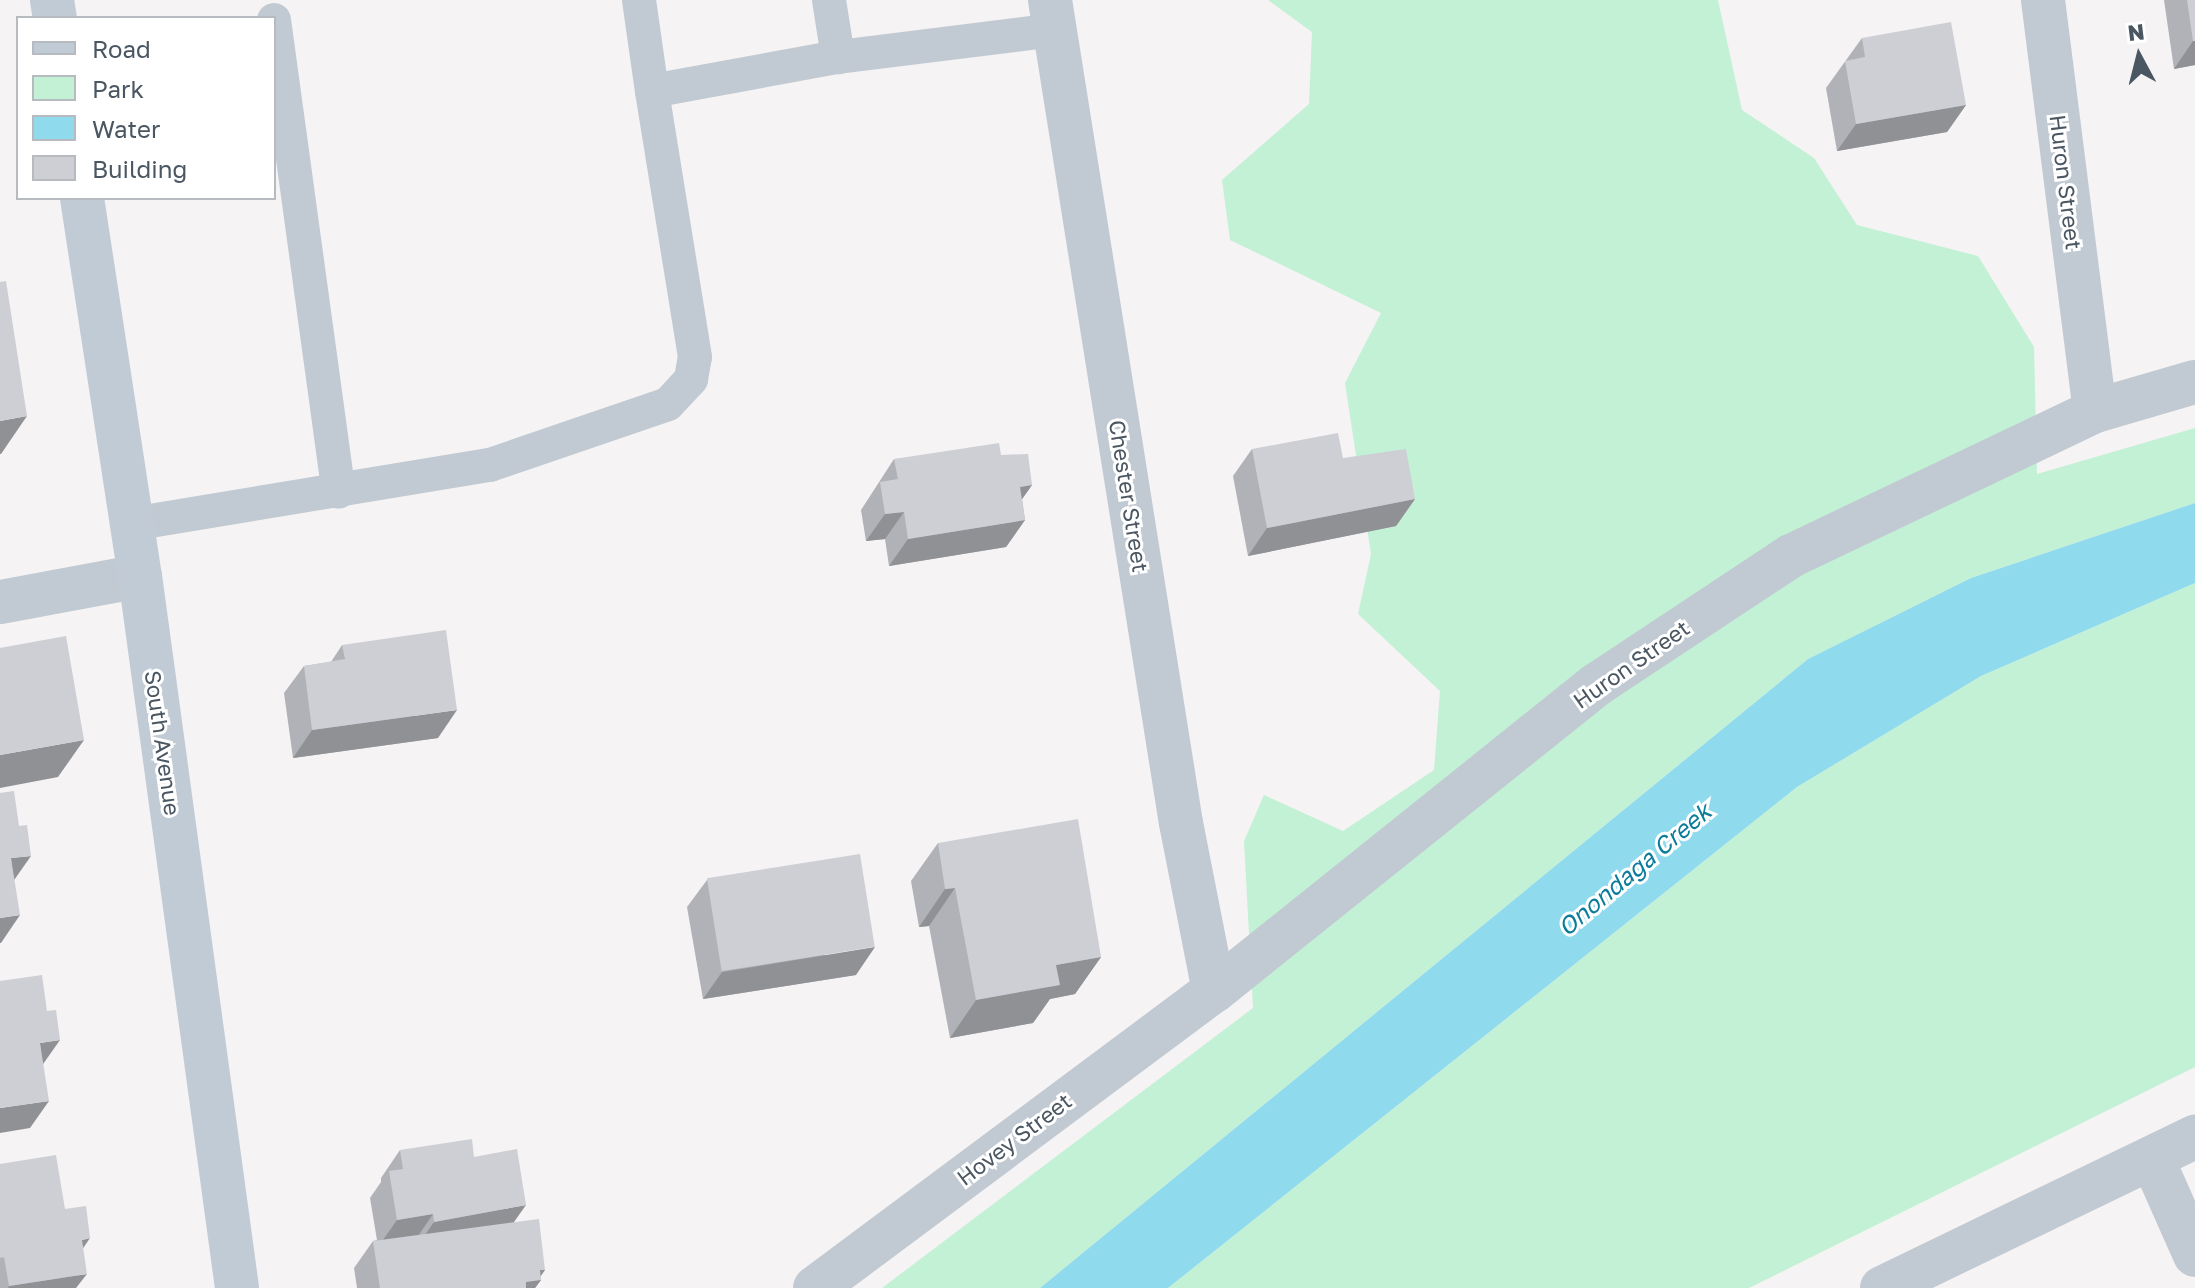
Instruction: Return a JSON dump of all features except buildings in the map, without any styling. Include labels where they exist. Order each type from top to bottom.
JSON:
[{"type":"main road","name":"South Avenue","points":[[82,200],[140,576],[237,1288]]},
{"type":"street","name":"Huron Street","points":[[2043,0],[2095,411]]},
{"type":"street","name":"Chester Street","points":[[1053,15],[1181,823],[1214,991]]},
{"type":"street","name":"Huron Street","points":[[1214,991],[1596,685],[1791,556],[2095,411],[2195,382]]},
{"type":"street","points":[[0,602],[140,576]]},
{"type":"street","name":"Hovey Street","points":[[815,1288],[1214,991]]},
{"type":"street","points":[[1882,1288],[2195,1137]]},
{"type":"street","points":[[2152,1158],[2195,1255]]},
{"type":"lane","points":[[132,524],[490,465],[668,404],[691,379],[695,357],[639,0]]},
{"type":"lane","points":[[829,0],[838,57]]},
{"type":"lane","points":[[652,91],[1053,15]]},
{"type":"lane","points":[[276,34],[339,492]]},
{"type":"green space","points":[[1268,0],[1718,0],[1742,110],[1814,158],[1857,225],[1978,256],[2034,347],[2037,474],[2195,428],[2195,503],[1971,578],[1808,659],[1040,1288],[882,1288],[1253,1008],[1244,841],[1264,795],[1343,831],[1434,770],[1440,691],[1358,614],[1371,554],[1345,383],[1381,313],[1230,240],[1222,180],[1309,104],[1312,32]]},
{"type":"green space","points":[[2195,583],[2195,1067],[1749,1288],[1168,1288],[1797,787],[1981,676]]},
{"type":"water","name":"Onondaga Creek","points":[[2195,503],[2195,583],[1981,676],[1797,787],[1168,1288],[1040,1288],[1808,659],[1971,578]]}]
